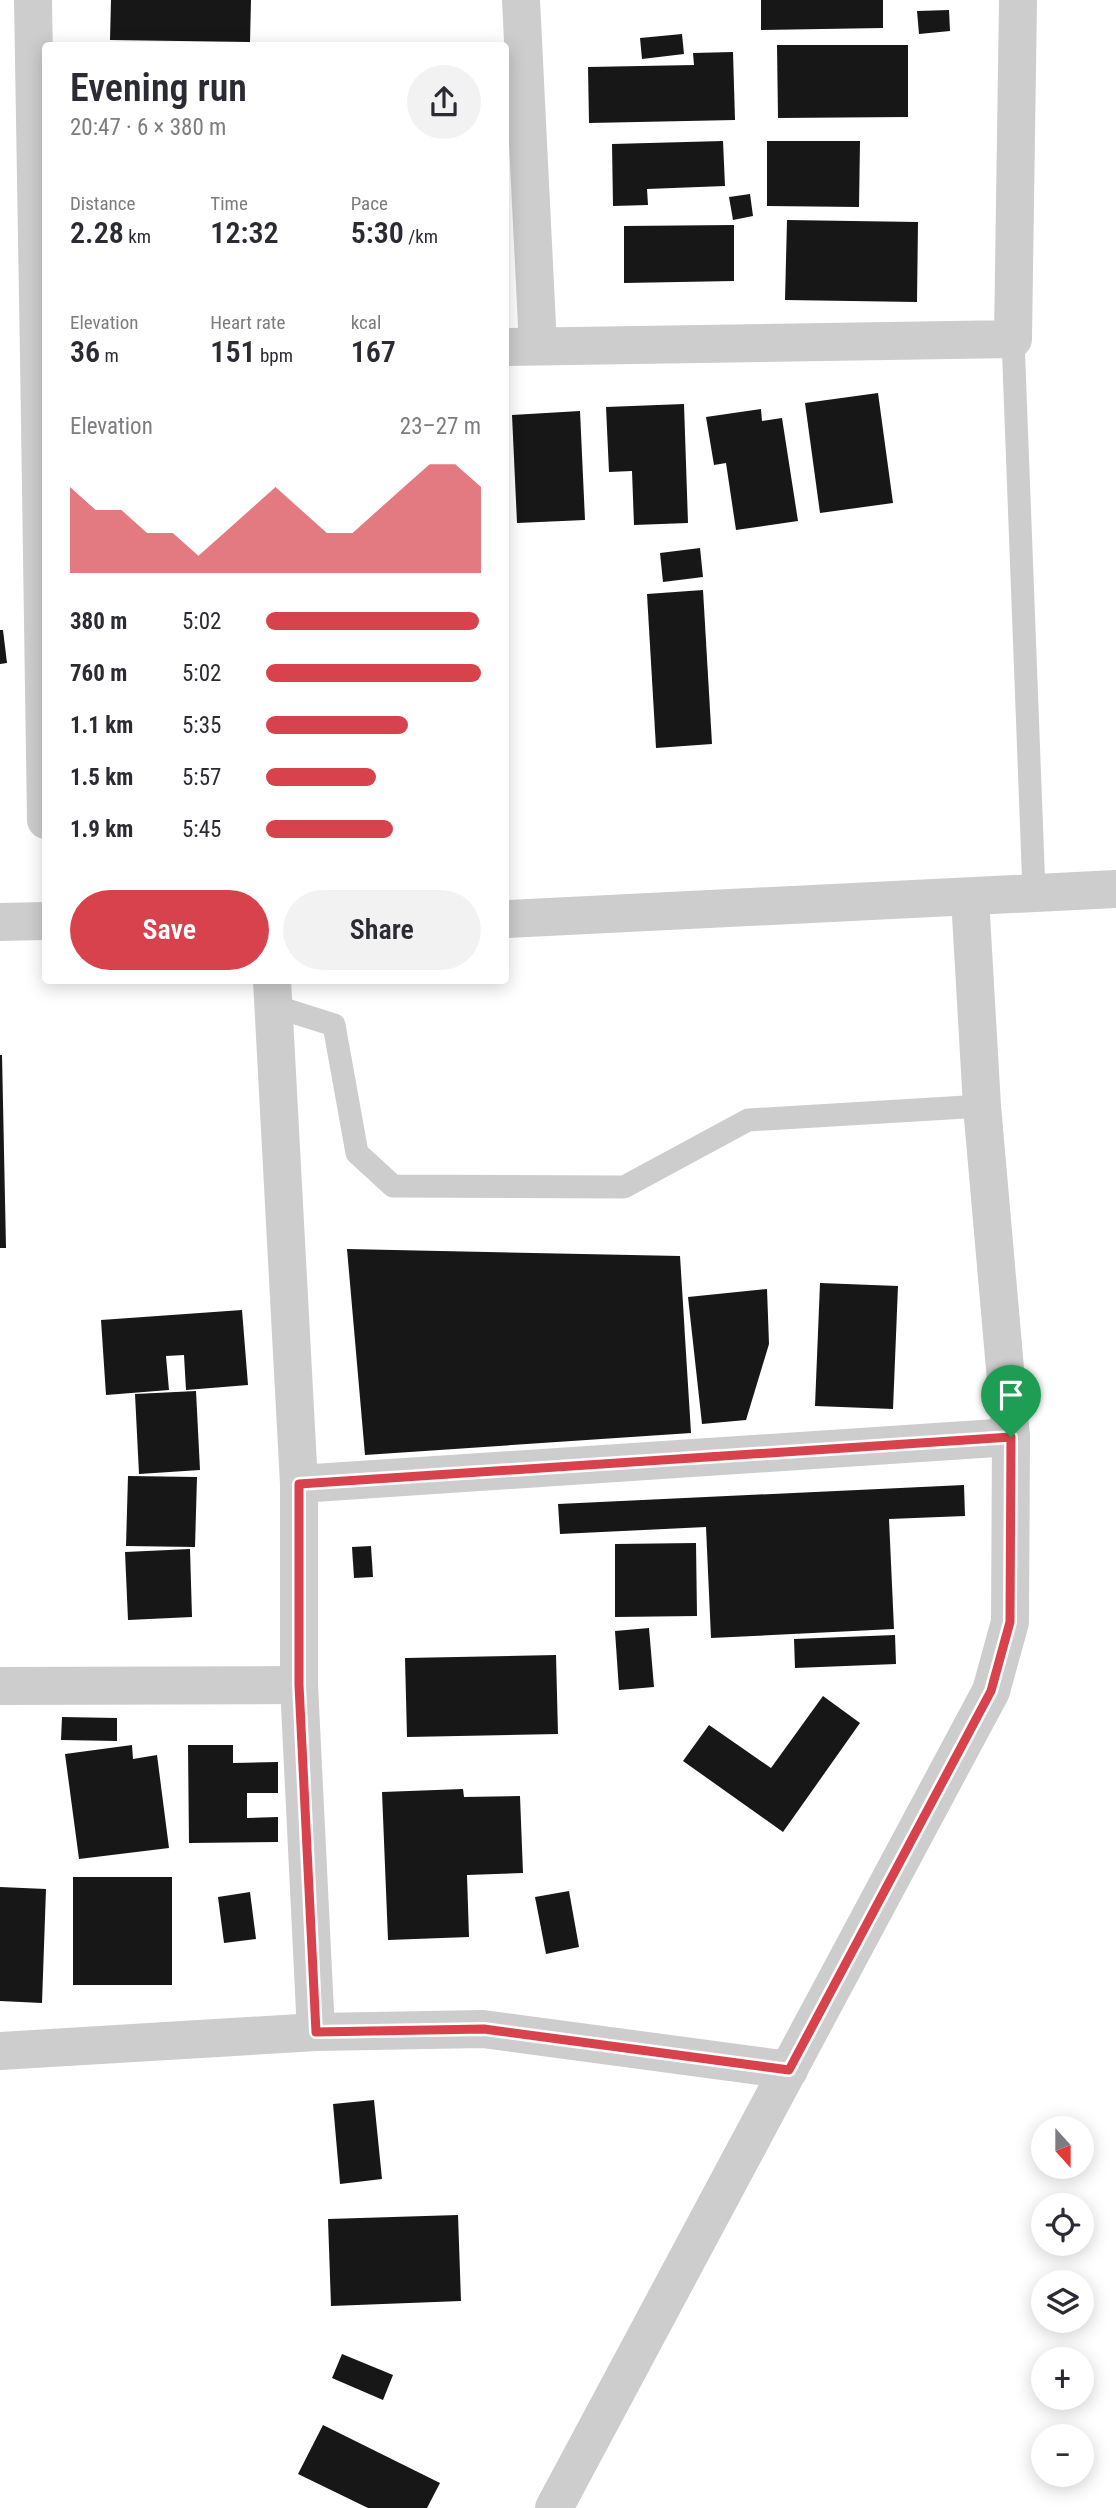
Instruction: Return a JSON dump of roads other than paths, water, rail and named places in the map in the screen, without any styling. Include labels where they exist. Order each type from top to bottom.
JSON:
[{"type":"street","points":[[33,0],[42,357]]},
{"type":"street","points":[[521,0],[522,347],[1013,340],[1018,0]]},
{"type":"street","points":[[509,919],[1116,889]]},
{"type":"street","points":[[554,2508],[991,1691],[1010,1622],[1011,1437],[982,1106],[970,898]]},
{"type":"street","points":[[0,922],[42,921]]},
{"type":"street","points":[[273,993],[299,1484],[299,1685],[316,2032]]},
{"type":"street","points":[[299,1484],[1011,1437]]},
{"type":"street","points":[[0,1686],[299,1685]]},
{"type":"street","points":[[0,2051],[316,2032],[484,2029],[789,2070]]},
{"type":"lane","points":[[1013,340],[1034,892]]},
{"type":"lane","points":[[273,993],[334,1025],[357,1153],[393,1186],[624,1187],[748,1119],[982,1106]]}]
